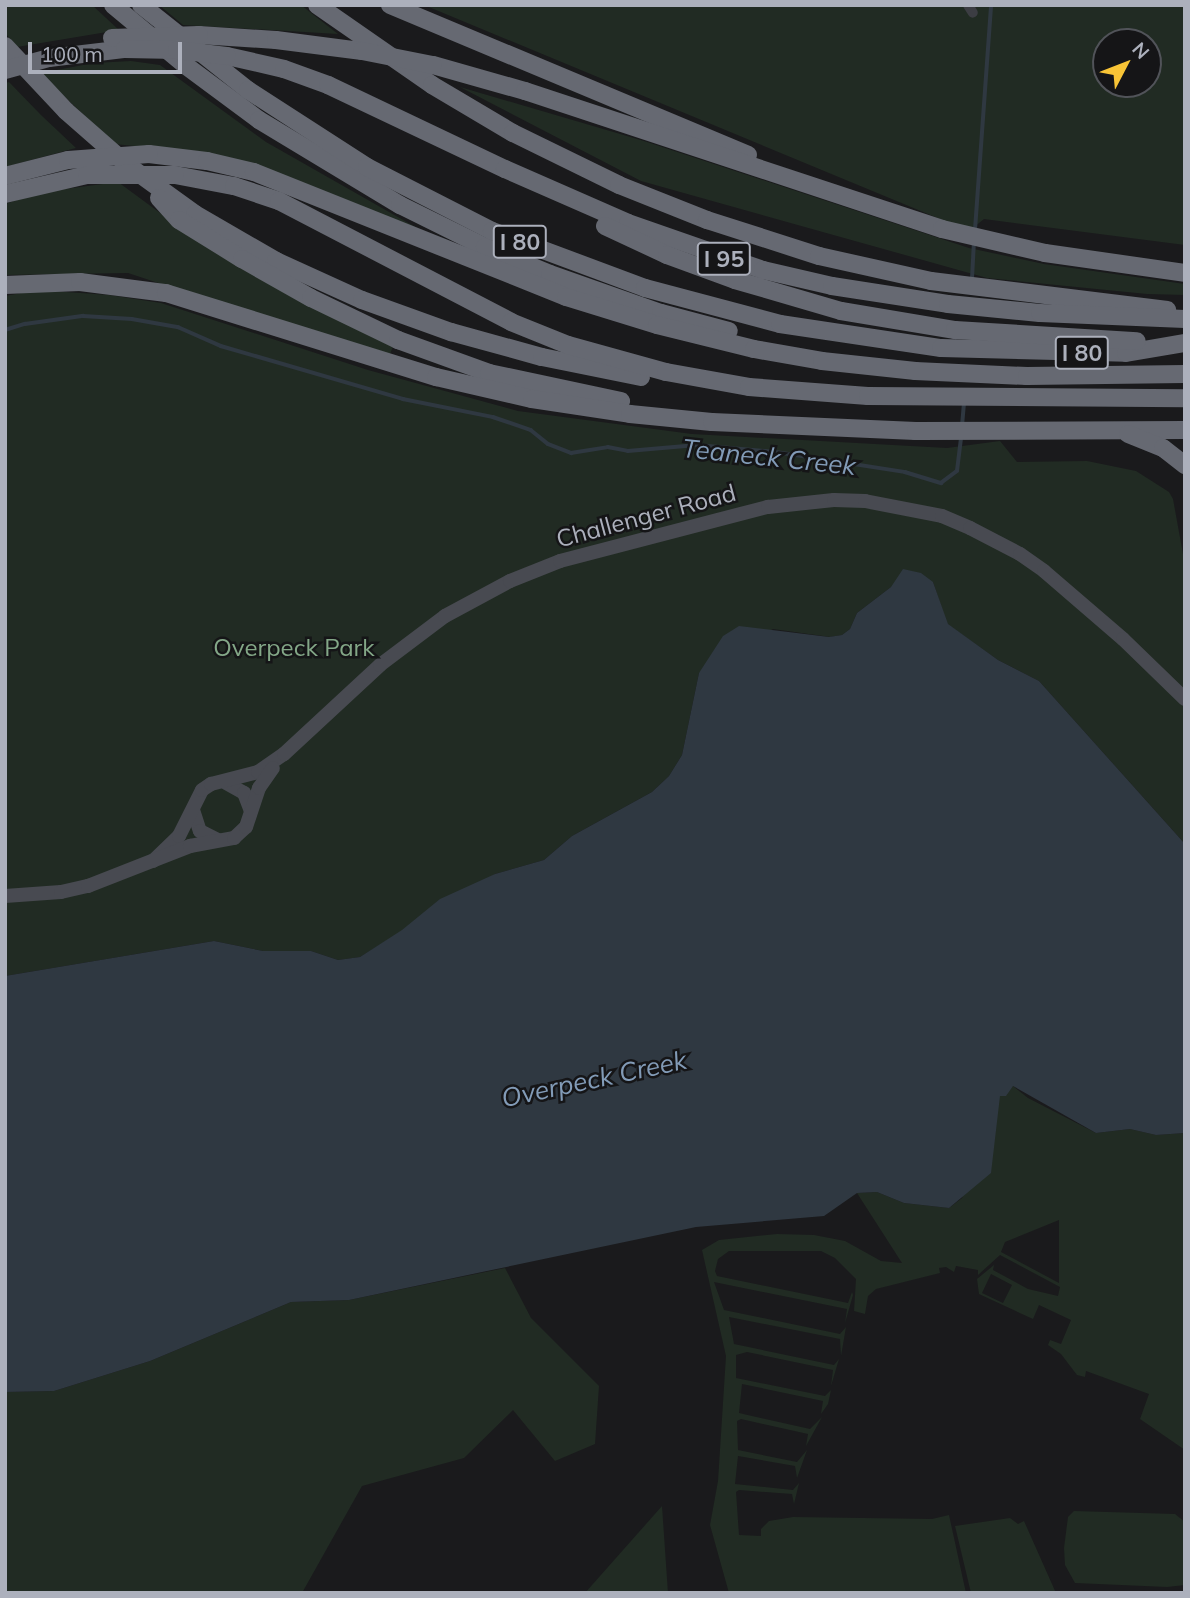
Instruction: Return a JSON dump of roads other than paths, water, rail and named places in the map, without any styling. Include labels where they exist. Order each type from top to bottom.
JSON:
[{"type":"highway","name":"I 80","points":[[113,5],[184,65],[258,120],[358,183],[431,222],[561,279],[661,313],[737,333],[800,358]]},
{"type":"highway","name":"I 80","points":[[141,5],[229,76],[306,130],[419,195],[525,244],[622,281],[734,314],[825,332],[954,349],[980,342]]},
{"type":"highway","name":"I 80","points":[[317,5],[472,110],[555,155],[630,189],[785,246],[864,267],[958,286],[1145,306],[1185,314]]},
{"type":"highway","points":[[390,5],[821,189]]},
{"type":"highway","points":[[5,70],[118,43],[199,35],[262,39],[362,51],[433,65],[524,91],[987,241],[1185,273]]},
{"type":"highway","name":"I 95","points":[[118,43],[227,56],[284,69],[328,85],[505,169],[639,228],[729,260],[821,284],[982,308],[1185,319]]},
{"type":"highway","points":[[5,46],[66,111],[130,167],[195,214],[256,250],[318,281],[406,317],[519,352],[667,382],[844,395],[1185,398]]},
{"type":"highway","points":[[5,176],[68,160],[149,154],[195,159],[254,172],[453,254],[590,305],[692,334],[800,358],[952,373],[1185,374]]},
{"type":"highway","points":[[130,167],[179,220],[213,242],[311,298],[419,349],[489,373],[582,394],[769,423]]},
{"type":"highway","name":"I 95","points":[[505,169],[554,200],[623,234],[735,281],[853,314],[955,330],[980,342],[1185,342]]},
{"type":"highway","points":[[5,194],[88,175],[176,175],[234,186],[279,201],[491,312],[549,338],[637,366],[735,386]]},
{"type":"highway","points":[[1140,266],[1185,266]]},
{"type":"highway","points":[[5,285],[80,282],[144,288],[209,305],[400,367],[497,392],[642,415],[974,432],[1185,430]]},
{"type":"highway","points":[[1118,430],[1163,448],[1185,465]]},
{"type":"street","name":"Challenger Road","points":[[5,896],[70,890],[113,878],[190,846],[239,834],[249,822],[263,780],[285,754],[411,639],[446,616],[510,581],[560,561],[615,545],[768,507],[834,500],[893,505],[929,513],[995,539],[1020,554],[1068,591],[1185,699]]},
{"type":"street","name":"Challenger Road","points":[[153,861],[179,836],[197,797],[205,788],[258,772],[285,754]]},
{"type":"street","points":[[226,783],[244,793],[251,811]]},
{"type":"street","points":[[193,810],[200,831],[218,840]]},
{"type":"water","name":"Overpeck Creek","points":[[903,569],[921,573],[933,582],[948,624],[998,660],[1039,681],[1185,844],[1185,1133],[1156,1135],[1130,1129],[1096,1133],[1013,1086],[1006,1096],[1000,1096],[991,1173],[949,1208],[904,1203],[877,1192],[857,1193],[824,1216],[696,1227],[349,1300],[291,1302],[150,1361],[54,1391],[5,1392],[5,976],[214,941],[263,951],[311,951],[338,960],[360,957],[402,930],[440,899],[495,874],[544,860],[572,836],[652,792],[669,776],[682,755],[699,673],[723,636],[739,626],[829,637],[842,635],[850,629],[857,613],[891,587]]},
{"type":"waterway","name":"Teaneck Creek","points":[[975,230],[991,5]]},
{"type":"waterway","name":"Teaneck Creek","points":[[972,279],[974,241]]},
{"type":"waterway","name":"Teaneck Creek","points":[[5,330],[25,324],[83,316],[132,319],[178,327],[221,346],[403,399],[493,417],[531,430],[548,444],[571,453],[608,447],[628,451],[697,445],[776,452],[905,472],[941,483],[957,471],[961,437]]},
{"type":"waterway","name":"Teaneck Creek","points":[[962,426],[964,402]]},
{"type":"park label","name":"Overpeck Park","points":[[294,648]]}]
